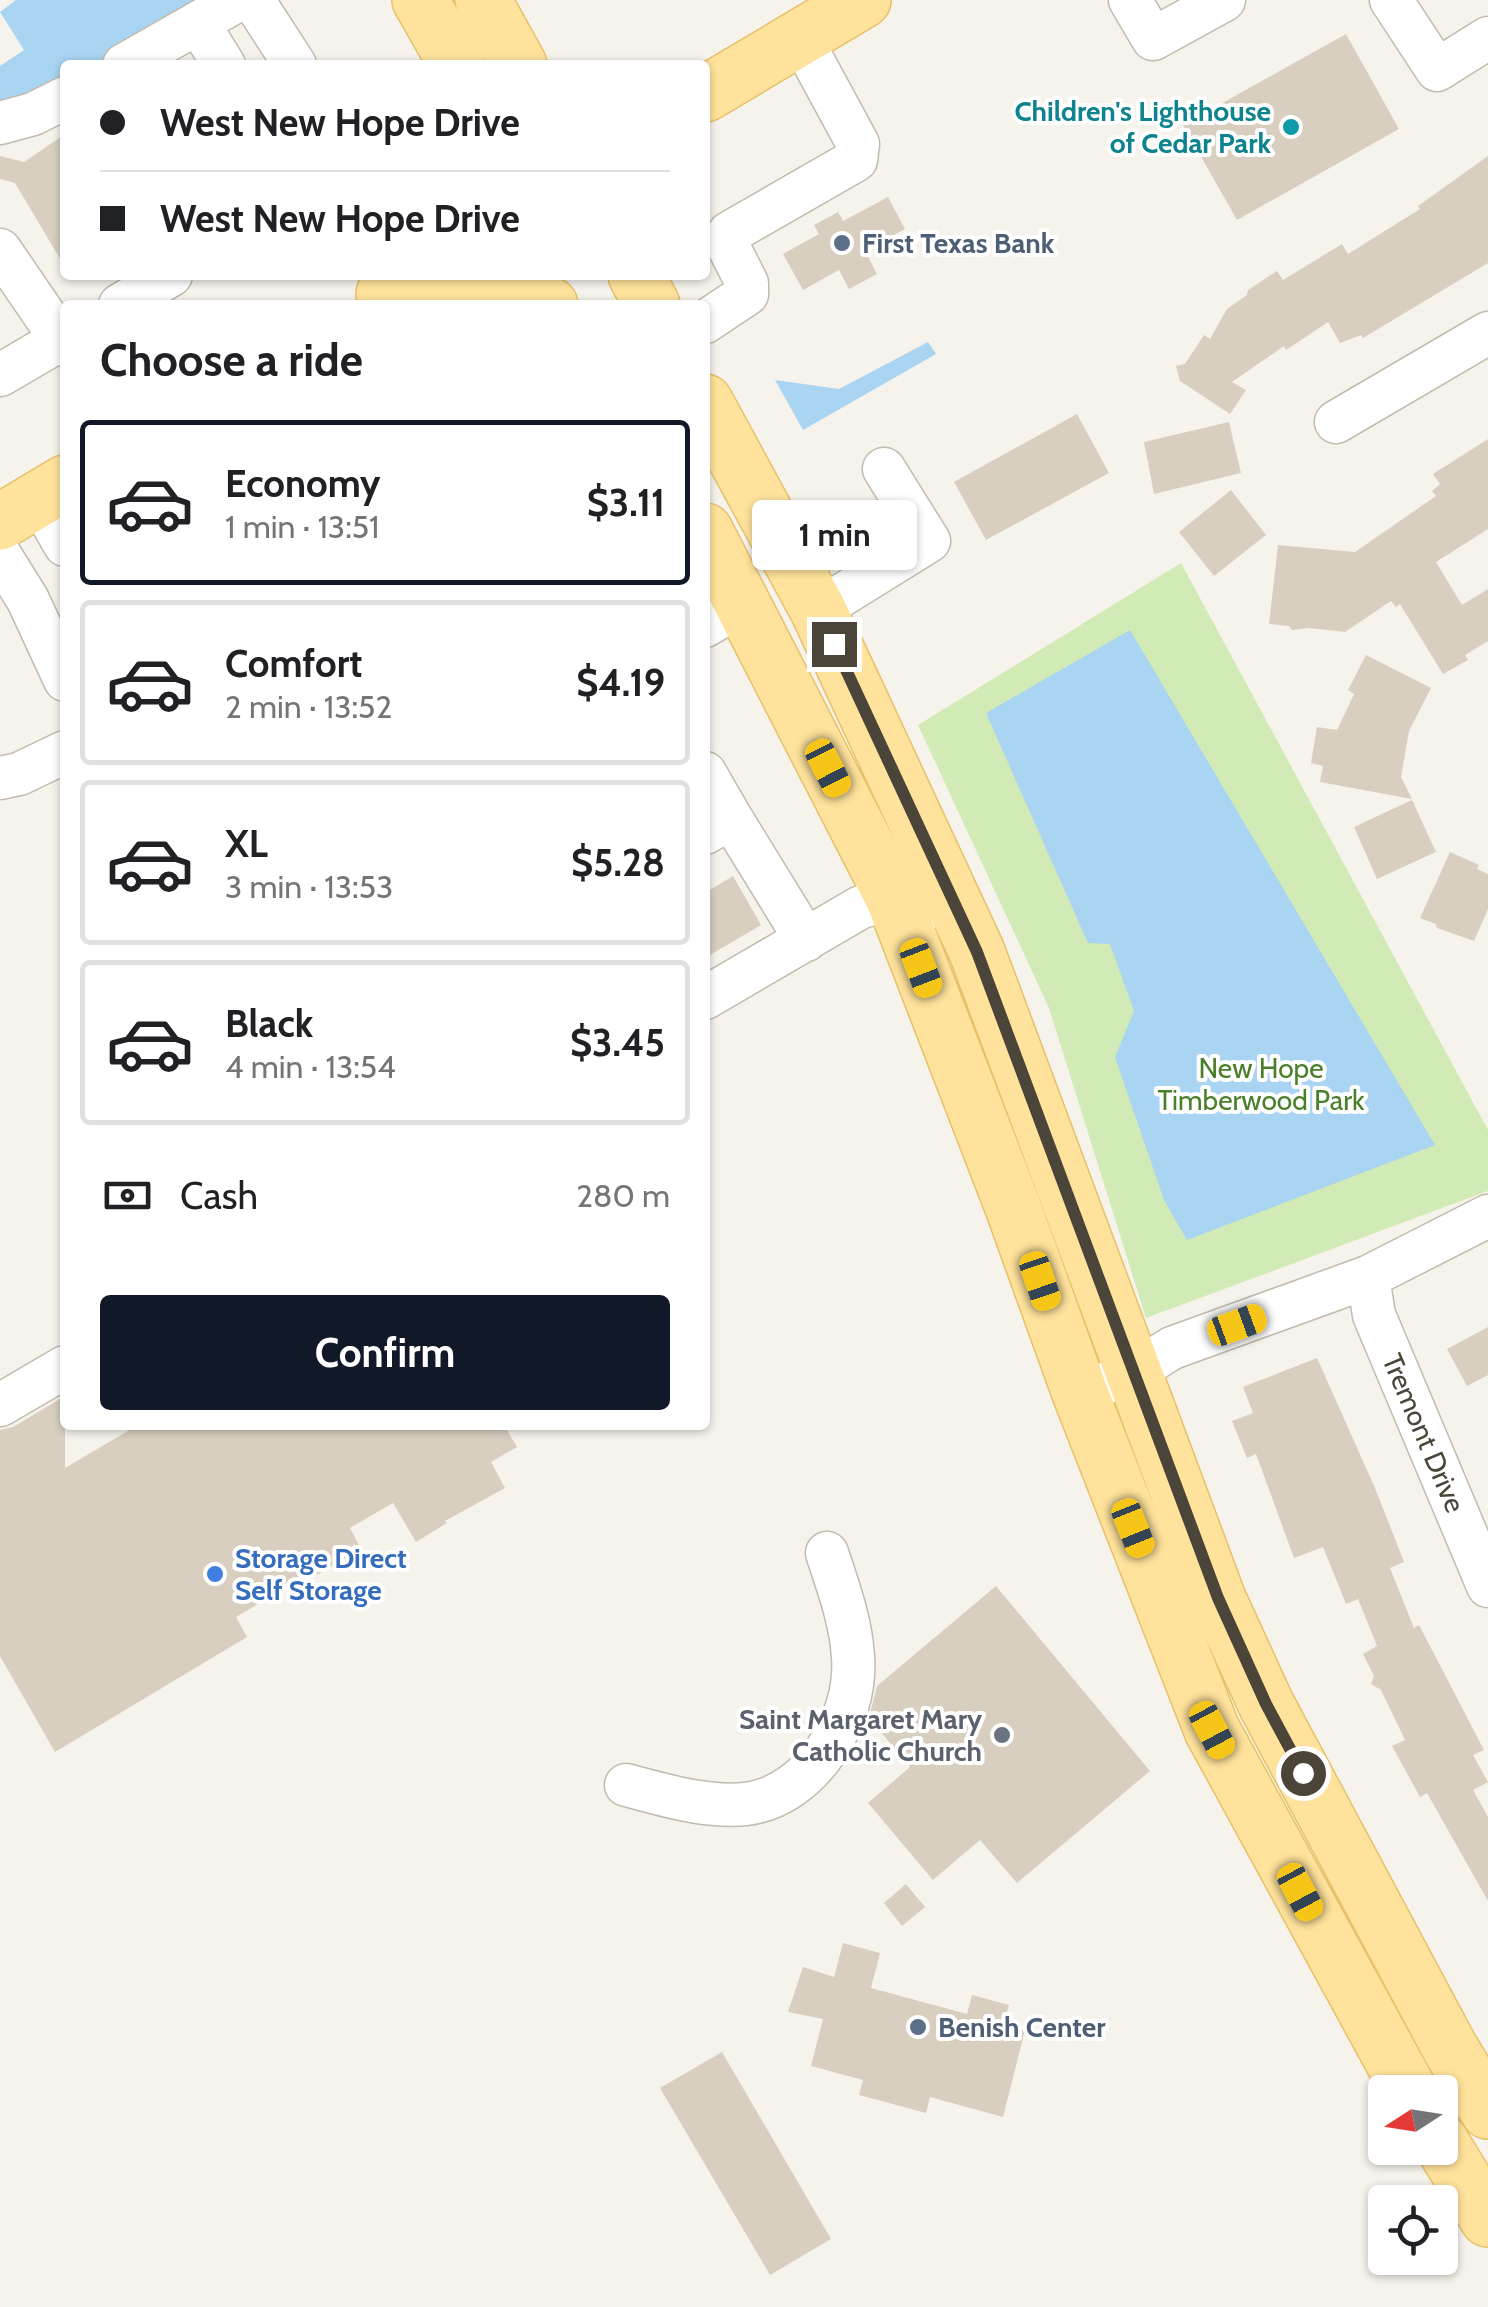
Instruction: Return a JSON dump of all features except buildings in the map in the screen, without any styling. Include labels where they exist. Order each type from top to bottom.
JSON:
[{"type":"main road","points":[[420,0],[451,59]]},
{"type":"main road","points":[[710,91],[862,0]]},
{"type":"main road","points":[[390,287],[428,280],[517,291],[538,300]]},
{"type":"main road","points":[[710,411],[818,610],[977,952],[1218,1598],[1266,1704],[1450,2048],[1488,2111]]},
{"type":"main road","points":[[710,553],[724,614],[894,899],[1013,1206],[1080,1394],[1212,1730],[1401,2075]]},
{"type":"main road","points":[[1454,2165],[1488,2219]]},
{"type":"street","points":[[133,60],[238,0]]},
{"type":"street","points":[[253,0],[292,60]]},
{"type":"street","points":[[1130,0],[1153,39],[1224,0]]},
{"type":"street","points":[[1391,0],[1437,70],[1488,38]]},
{"type":"street","points":[[198,23],[221,60]]},
{"type":"street","points":[[710,319],[747,294],[747,284],[725,240],[729,233],[856,160],[858,144],[800,37]]},
{"type":"street","points":[[0,122],[32,114],[60,100]]},
{"type":"street","points":[[0,250],[60,335]]},
{"type":"street","points":[[128,300],[162,280]]},
{"type":"street","points":[[1336,422],[1488,334]]},
{"type":"street","points":[[0,376],[60,343]]},
{"type":"street","points":[[818,610],[929,540],[884,469]]},
{"type":"street","points":[[34,501],[60,537]]},
{"type":"street","points":[[0,555],[28,600],[60,669]]},
{"type":"street","points":[[0,778],[20,774],[60,754]]},
{"type":"street","points":[[710,792],[718,825],[806,940]]},
{"type":"street","points":[[710,995],[860,907],[894,899],[934,920],[998,1069],[1034,1102]]},
{"type":"street","points":[[1080,1394],[1135,1371],[1172,1348],[1368,1278],[1488,1216]]},
{"type":"street","name":"Tremont Drive","points":[[1368,1278],[1374,1315],[1488,1586]]},
{"type":"street","points":[[0,1405],[60,1371]]},
{"type":"street","points":[[626,1786],[702,1803],[748,1804],[782,1792],[820,1762],[844,1719],[854,1660],[846,1614],[827,1553]]},
{"type":"green space","name":"New Hope Timberwood Park","points":[[1181,563],[1488,1130],[1488,1191],[1146,1318],[1049,1008],[918,725]]},
{"type":"water","points":[[16,0],[205,0],[117,60],[60,60],[60,97],[0,112],[0,66],[24,50],[0,12]]},
{"type":"water","points":[[928,342],[936,354],[803,430],[775,380],[839,389]]},
{"type":"water","points":[[1130,630],[1435,1145],[1187,1240],[1164,1200],[1115,1057],[1134,1011],[1110,944],[1088,943],[986,713]]},
{"type":"place","name":"Children's Lighthouse of Cedar Park","points":[[1291,127]]},
{"type":"place","name":"First Texas Bank","points":[[842,243]]},
{"type":"place","name":"Storage Direct Self Storage","points":[[215,1574]]},
{"type":"place","name":"Saint Margaret Mary Catholic Church","points":[[1002,1735]]},
{"type":"place","name":"Benish Center","points":[[918,2027]]},
{"type":"route","points":[[834,644],[977,952],[1218,1598],[1266,1704],[1303,1773]]}]
